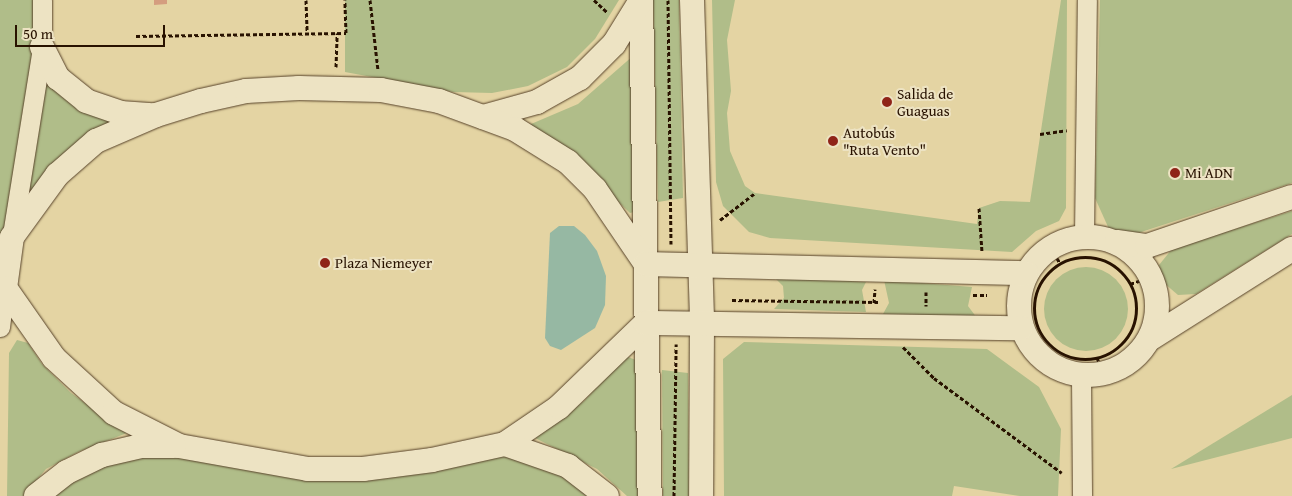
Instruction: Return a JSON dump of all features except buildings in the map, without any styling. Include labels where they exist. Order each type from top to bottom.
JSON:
[{"type":"street","points":[[0,327],[6,236],[42,47],[42,0]]},
{"type":"street","points":[[483,117],[537,102],[580,78],[614,44],[641,0]]},
{"type":"street","points":[[641,0],[650,496]]},
{"type":"street","points":[[692,0],[702,324],[701,496]]},
{"type":"street","points":[[1084,236],[1087,0]]},
{"type":"street","points":[[42,47],[58,78],[86,101],[120,114],[156,115]]},
{"type":"street","points":[[6,236],[57,175],[96,141],[156,115],[246,91],[336,88],[380,90],[439,101],[483,117],[540,142],[568,162],[613,211],[646,264]]},
{"type":"street","points":[[646,264],[1026,273],[1084,236],[1147,246],[1292,198]]},
{"type":"street","points":[[1117,242],[1146,266],[1140,280],[1158,301],[1151,338]]},
{"type":"street","points":[[1026,273],[1018,300],[1021,328],[1032,349],[1050,365],[1094,370],[1130,361],[1151,338],[1292,249]]},
{"type":"street","points":[[2,287],[54,358],[114,413],[179,446]]},
{"type":"street","points":[[36,496],[67,472],[102,455],[140,446],[179,446],[271,465],[363,469],[432,460],[504,444],[559,407],[646,323],[1021,328]]},
{"type":"street","points":[[1082,492],[1094,370]]},
{"type":"street","points":[[504,444],[568,466],[607,496]]},
{"type":"path","points":[[306,0],[306,34]]},
{"type":"path","points":[[136,36],[346,33],[345,0]]},
{"type":"path","points":[[370,0],[380,90]]},
{"type":"path","points":[[668,0],[672,265]]},
{"type":"path","points":[[336,88],[337,33]]},
{"type":"path","points":[[642,62],[694,62]]},
{"type":"path","points":[[1040,134],[1085,127]]},
{"type":"path","points":[[699,238],[755,193]]},
{"type":"path","points":[[979,208],[984,272]]},
{"type":"path","points":[[1055,255],[1091,258],[1107,262],[1140,280],[1136,315],[1131,330],[1122,344],[1094,370],[1056,351],[1043,339],[1035,323],[1033,306],[1037,288],[1055,255]]},
{"type":"path","points":[[814,325],[817,268]]},
{"type":"path","points":[[876,270],[878,326],[934,378],[1082,492]]},
{"type":"path","points":[[926,271],[927,327]]},
{"type":"path","points":[[674,496],[677,323]]},
{"type":"shaded area","points":[[0,0],[42,0],[58,78],[120,113],[12,237],[0,236]]},
{"type":"shaded area","points":[[345,0],[619,0],[595,39],[567,67],[528,86],[492,93],[453,92],[345,72]]},
{"type":"shaded area","points":[[653,0],[679,0],[683,198],[658,202]]},
{"type":"shaded area","points":[[712,0],[735,0],[727,40],[731,91],[727,113],[730,151],[745,186],[755,193],[977,224],[979,208],[1000,201],[1030,202],[1061,0],[1067,0],[1066,208],[1059,221],[1036,231],[1012,252],[770,238],[749,232],[723,206],[716,182]]},
{"type":"shaded area","points":[[1100,0],[1292,0],[1292,183],[1135,234],[1109,229],[1095,198]]},
{"type":"shaded area","points":[[634,55],[634,212],[630,213],[584,169],[524,127],[578,104]]},
{"type":"shaded area","points":[[1292,211],[1292,234],[1196,294],[1178,295],[1164,283],[1159,265],[1172,249]]},
{"type":"shaded area","points":[[559,226],[574,226],[585,235],[597,251],[606,276],[605,305],[595,328],[561,350],[550,346],[545,338],[550,233]]},
{"type":"shaded area","points":[[1086,267],[1102,270],[1116,279],[1125,293],[1128,309],[1125,325],[1116,339],[1102,348],[1086,351],[1070,348],[1056,339],[1047,325],[1044,309],[1047,293],[1056,279],[1070,270]]},
{"type":"shaded area","points":[[773,276],[866,282],[862,290],[866,312],[774,309],[784,298],[783,286]]},
{"type":"shaded area","points":[[884,280],[972,287],[968,306],[977,318],[883,314],[889,303]]},
{"type":"shaded area","points":[[17,340],[28,343],[42,364],[71,393],[127,433],[78,452],[46,469],[23,496],[7,496],[9,353]]},
{"type":"shaded area","points":[[744,342],[987,349],[1039,387],[1061,429],[1058,496],[1020,496],[954,486],[952,496],[724,496],[723,359]]},
{"type":"shaded area","points":[[626,356],[638,361],[638,496],[627,496],[597,469],[535,438],[584,401]]},
{"type":"shaded area","points":[[662,370],[688,373],[689,496],[663,496]]},
{"type":"shaded area","points":[[1292,395],[1292,438],[1171,469]]},
{"type":"shaded area","points":[[155,453],[215,463],[508,455],[555,469],[596,496],[47,496],[77,472]]},
{"type":"place","name":"Salida de Guaguas","points":[[887,102]]},
{"type":"place","name":"Autobús \"Ruta Vento\"","points":[[833,141]]},
{"type":"place","name":"Mi ADN","points":[[1175,173]]},
{"type":"place","name":"Plaza Niemeyer","points":[[325,263]]}]
